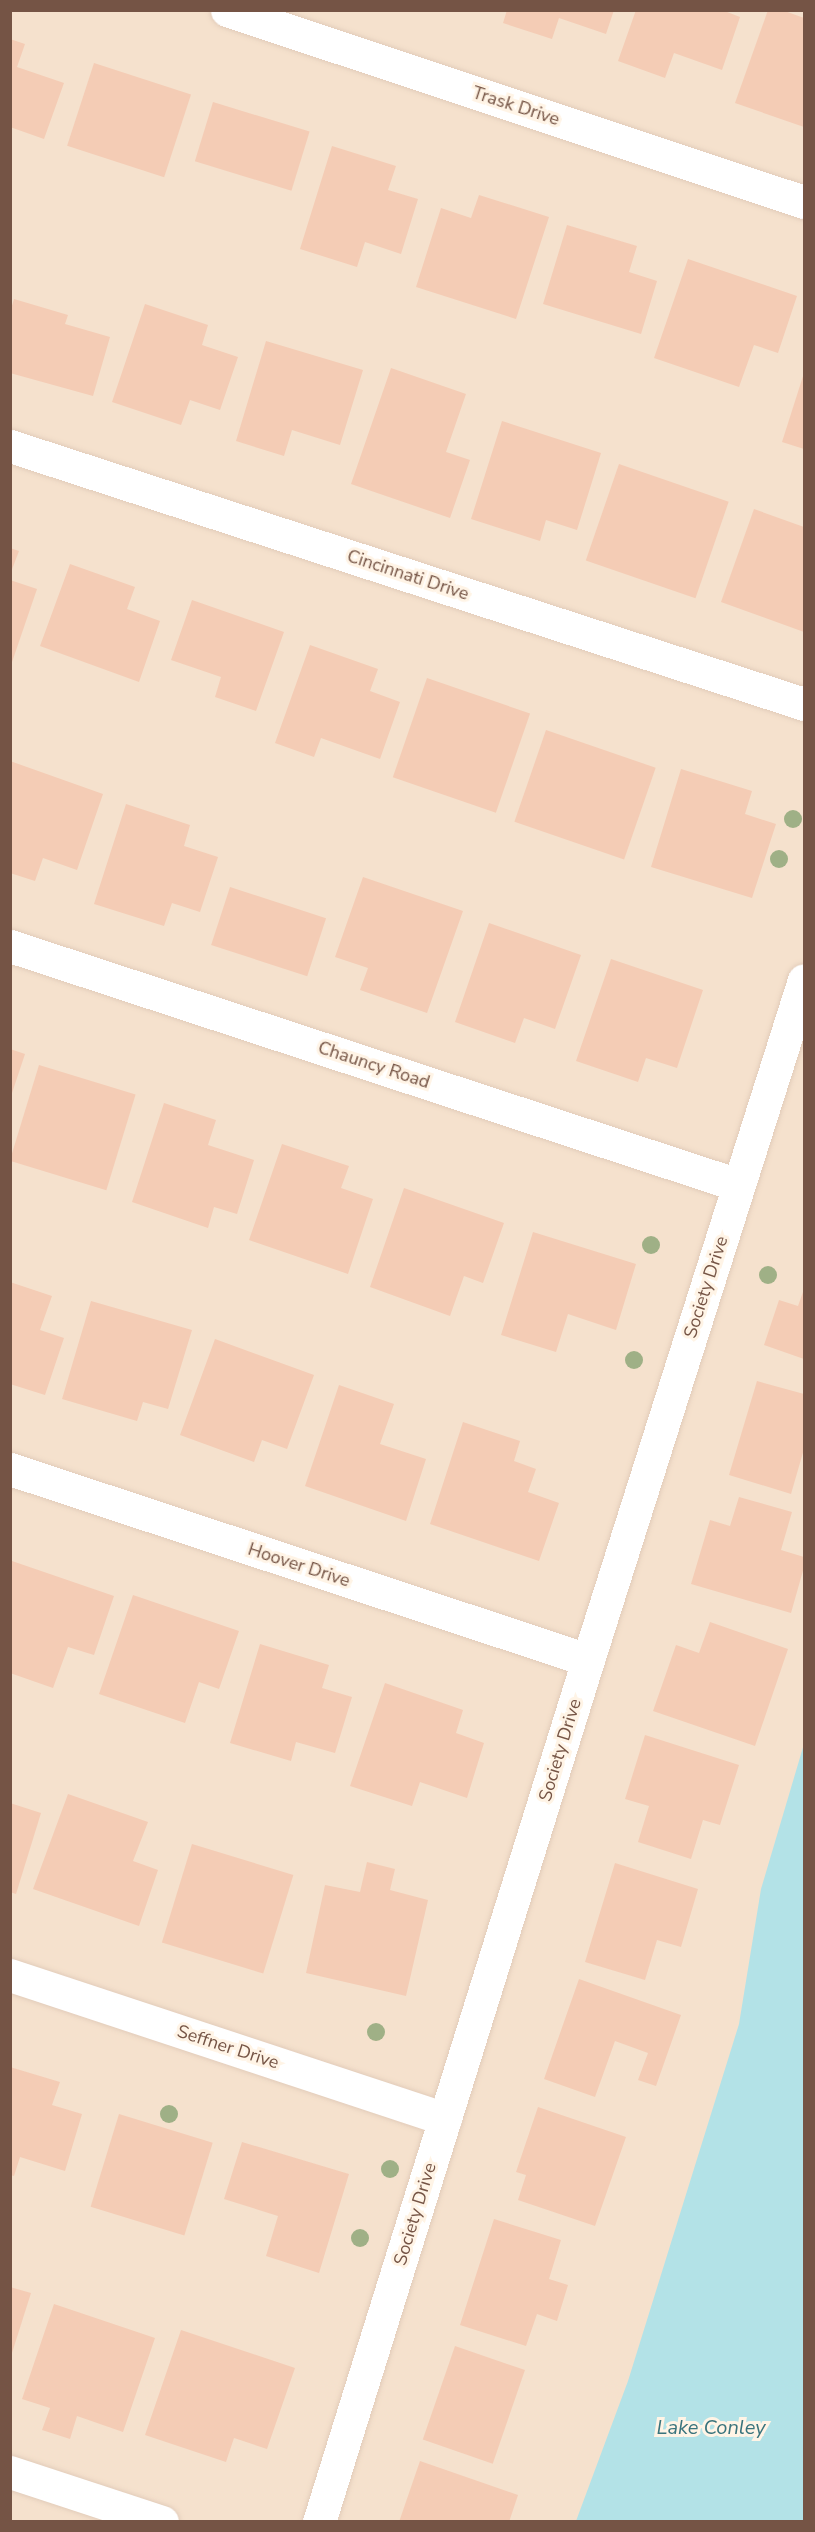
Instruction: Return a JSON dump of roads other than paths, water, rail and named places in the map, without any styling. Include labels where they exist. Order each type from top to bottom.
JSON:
[{"type":"street","name":"Trask Drive","points":[[227,10],[804,202]]},
{"type":"street","name":"Cincinnati Drive","points":[[10,446],[804,704]]},
{"type":"street","name":"Chauncy Road","points":[[10,946],[738,1185]]},
{"type":"street","name":"Society Drive","points":[[319,2522],[588,1660],[804,980]]},
{"type":"street","name":"Hoover Drive","points":[[10,1469],[588,1660]]},
{"type":"street","name":"Seffner Drive","points":[[10,1975],[445,2119]]},
{"type":"street","points":[[10,2472],[162,2522]]},
{"type":"water","name":"Lake Conley","points":[[804,1744],[804,2521],[576,2521],[628,2381],[739,2024],[761,1889]]}]
